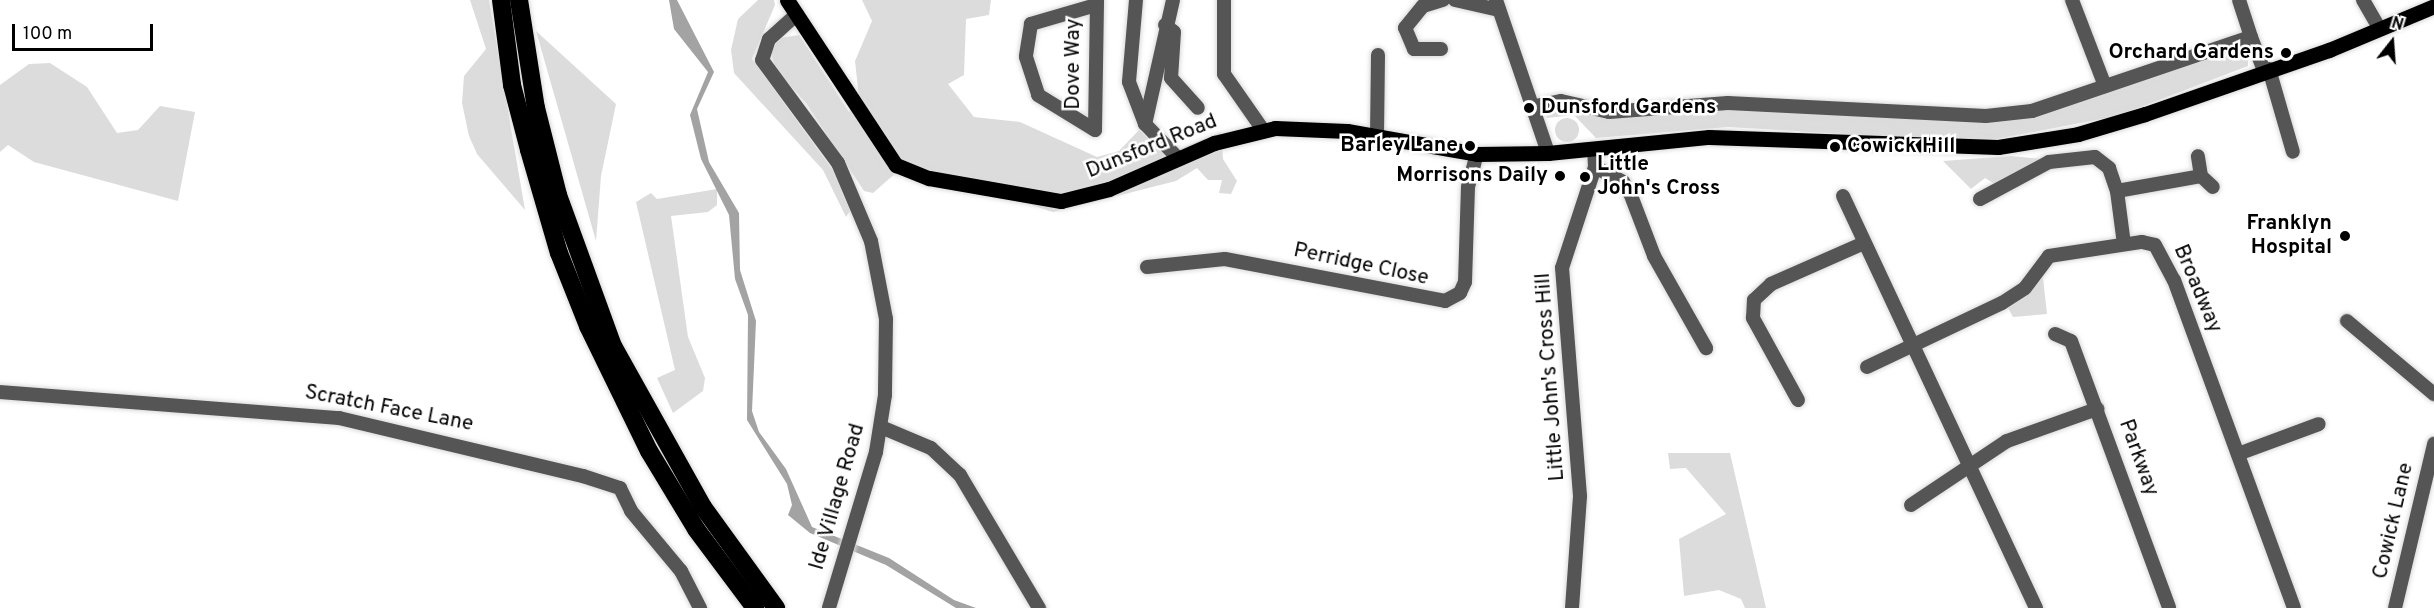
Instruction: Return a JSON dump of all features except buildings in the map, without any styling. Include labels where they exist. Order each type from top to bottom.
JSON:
[{"type":"highway","points":[[501,0],[512,86],[529,150],[559,253],[588,326],[655,461],[696,529],[755,608]]},
{"type":"highway","points":[[519,0],[536,108],[558,195],[613,346],[703,507],[776,608]]},
{"type":"main road","name":"Dunsford Road","points":[[787,0],[825,52],[878,143],[897,165],[928,178],[1061,201],[1109,189],[1177,157],[1263,130],[1301,128],[1377,136],[1477,154],[1548,153],[1708,137],[1998,147],[2110,125],[2266,70],[2434,6]]},
{"type":"street","points":[[1136,0],[1129,82],[1135,109],[1145,124],[1177,157]]},
{"type":"street","points":[[1145,124],[1165,25],[1173,0]]},
{"type":"street","points":[[1224,0],[1224,74],[1263,130]]},
{"type":"street","points":[[1441,49],[1414,49],[1405,28],[1424,6],[1443,0]]},
{"type":"street","points":[[1455,0],[1497,5],[1535,106],[1548,153]]},
{"type":"street","points":[[2072,0],[2105,86]]},
{"type":"street","points":[[2239,0],[2251,37],[2266,70],[2293,152]]},
{"type":"street","points":[[2363,0],[2379,28]]},
{"type":"street","name":"Dove Way","points":[[1097,3],[1095,130],[1038,95],[1026,57],[1031,24],[1097,3]]},
{"type":"street","name":"Ide Village Road","points":[[797,14],[769,39],[762,60],[821,134],[871,241],[886,319],[881,427],[829,608]]},
{"type":"street","points":[[1165,25],[1174,32],[1171,78],[1198,108]]},
{"type":"street","points":[[1535,106],[1561,101],[1609,112],[1728,103],[1975,117],[2032,111],[2251,37]]},
{"type":"street","points":[[1377,136],[1378,55]]},
{"type":"street","name":"Little John's Cross Hill","points":[[1572,608],[1579,441],[1562,268],[1595,167],[1594,149]]},
{"type":"street","name":"Perridge Close","points":[[1147,267],[1225,258],[1445,301],[1460,293],[1465,282],[1468,187],[1477,154]]},
{"type":"street","points":[[1980,199],[2049,162],[2076,156],[2102,160],[2117,191],[2124,244]]},
{"type":"street","points":[[2198,156],[2201,176],[2213,187]]},
{"type":"street","points":[[1595,167],[1623,182],[1630,193],[1654,256],[1706,348]]},
{"type":"street","points":[[2117,191],[2201,176]]},
{"type":"street","points":[[1843,196],[2036,608]]},
{"type":"street","points":[[1798,400],[1793,382],[1753,318],[1755,300],[1771,284],[1864,243]]},
{"type":"street","name":"Broadway","points":[[1867,367],[2016,295],[2049,256],[2124,244],[2149,243],[2163,253],[2294,608]]},
{"type":"street","points":[[2347,321],[2434,394]]},
{"type":"street","name":"Parkway","points":[[2055,334],[2072,341],[2169,608]]},
{"type":"street","name":"Scratch Face Lane","points":[[0,392],[339,418],[583,476],[620,488],[631,511],[681,571],[700,608]]},
{"type":"street","points":[[1911,505],[1969,464],[2007,441],[2097,409]]},
{"type":"street","points":[[2238,454],[2319,424]]},
{"type":"street","points":[[881,427],[931,448],[960,475],[1039,608]]},
{"type":"street","name":"Cowick Lane","points":[[2395,608],[2434,444]]},
{"type":"shaded area","points":[[470,0],[489,0],[525,210],[477,154],[469,136],[462,103],[464,76],[486,49]]},
{"type":"shaded area","points":[[669,0],[677,0],[714,72],[697,109],[709,162],[739,213],[740,270],[756,321],[752,411],[759,432],[786,469],[812,527],[889,558],[954,600],[976,608],[956,608],[886,565],[810,533],[788,515],[792,505],[787,484],[747,420],[748,315],[735,279],[729,215],[701,159],[690,115],[708,72],[674,29]]},
{"type":"shaded area","points":[[758,0],[774,0],[775,5],[752,59],[834,172],[850,211],[846,217],[823,170],[734,73],[731,50],[738,19]]},
{"type":"shaded area","points":[[862,0],[991,0],[989,15],[966,19],[964,75],[948,84],[974,117],[1020,122],[1097,157],[1119,151],[1139,130],[1165,155],[1221,132],[1223,159],[1237,181],[1231,194],[1219,193],[1222,180],[1208,180],[1197,168],[1176,181],[1053,212],[906,164],[873,193],[864,191],[806,103],[776,70],[771,53],[779,38],[799,35],[849,112],[859,98],[855,61],[872,21]]},
{"type":"shaded area","points":[[536,31],[616,104],[601,176],[596,241]]},
{"type":"shaded area","points":[[2238,48],[2248,52],[2248,66],[2117,116],[1980,142],[1728,127],[1596,138],[1574,115],[1547,118],[1544,111],[1715,107],[1994,119]]},
{"type":"shaded area","points":[[50,63],[87,87],[117,133],[138,130],[160,106],[195,112],[178,201],[34,162],[8,145],[0,152],[0,85],[29,64]]},
{"type":"shaded area","points":[[1567,118],[1572,119],[1578,125],[1578,135],[1572,141],[1567,142],[1562,141],[1556,135],[1555,130],[1556,125],[1562,119]]},
{"type":"shaded area","points":[[2011,156],[2042,159],[1995,184],[1985,178],[1971,189],[1943,161]]},
{"type":"shaded area","points":[[717,189],[717,205],[708,212],[671,216],[688,337],[705,378],[703,391],[673,413],[657,378],[675,370],[636,202],[651,193],[657,199]]},
{"type":"shaded area","points":[[2043,278],[2047,314],[2013,317],[2008,308]]},
{"type":"shaded area","points":[[1668,453],[1730,453],[1766,608],[1745,608],[1741,599],[1719,590],[1684,596],[1679,539],[1726,514],[1686,468],[1670,469]]},
{"type":"place","name":"Orchard Gardens","points":[[2286,53]]},
{"type":"place","name":"Dunsford Gardens","points":[[1529,108]]},
{"type":"place","name":"Barley Lane","points":[[1470,146]]},
{"type":"place","name":"Cowick Hill","points":[[1835,147]]},
{"type":"place","name":"Morrisons Daily","points":[[1560,176]]},
{"type":"place","name":"Little John's Cross","points":[[1585,177]]},
{"type":"place","name":"Franklyn Hospital","points":[[2345,236]]}]
